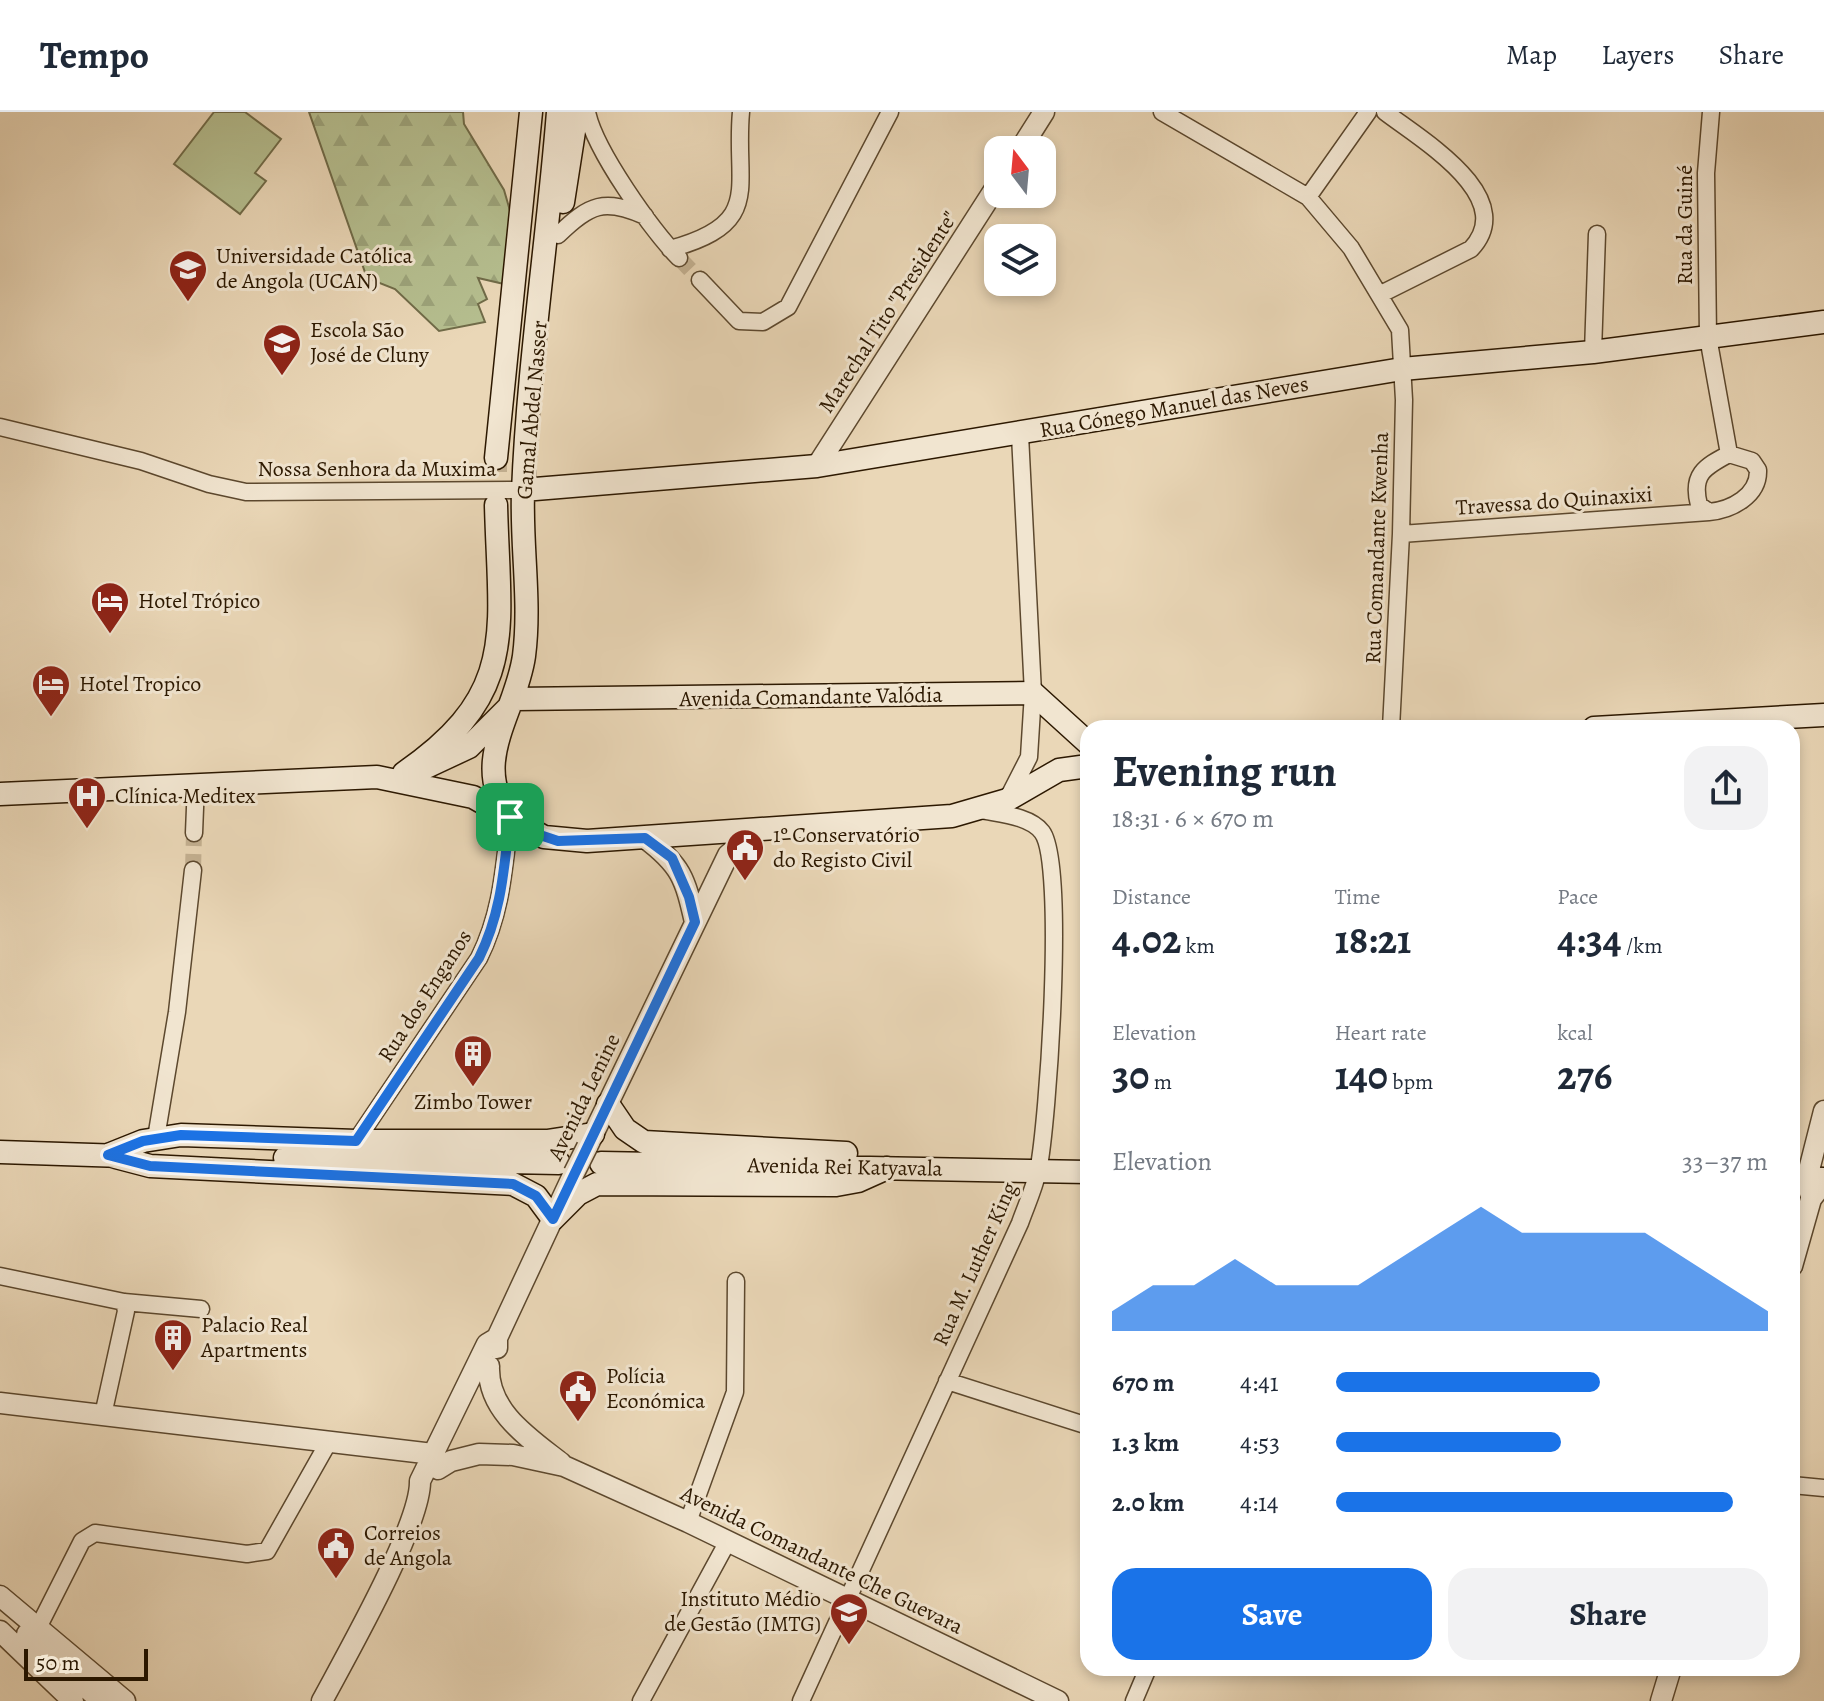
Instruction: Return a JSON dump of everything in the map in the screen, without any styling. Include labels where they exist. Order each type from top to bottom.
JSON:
[{"type":"main road","name":"Gamal Abdel Nasser","points":[[496,458],[531,112]]},
{"type":"main road","name":"Gamal Abdel Nasser","points":[[510,817],[495,793],[491,773],[525,647],[529,490],[558,112]]},
{"type":"main road","name":"Gamal Abdel Nasser","points":[[529,490],[558,235],[577,112]]},
{"type":"main road","name":"Rua Cónego Manuel das Neves","points":[[529,490],[817,466],[1020,435],[1214,398],[1402,369],[1593,352],[1824,322]]},
{"type":"main road","name":"Gamal Abdel Nasser","points":[[404,773],[452,737],[492,676],[498,643],[496,505]]},
{"type":"main road","name":"Avenida Comandante Valódia","points":[[512,702],[1033,693]]},
{"type":"main road","points":[[1033,693],[1080,736]]},
{"type":"main road","name":"Gamal Abdel Nasser","points":[[377,777],[404,773],[457,755],[512,702]]},
{"type":"main road","points":[[1736,720],[1824,715]]},
{"type":"main road","points":[[0,794],[377,777],[473,797],[544,837],[587,841],[952,816],[1007,800],[1059,770],[1080,767]]},
{"type":"main road","points":[[608,1104],[625,1129],[644,1142],[852,1153],[873,1158],[887,1168]]},
{"type":"main road","name":"Avenida Rei Katyavala","points":[[108,1155],[156,1138],[181,1135],[356,1141],[547,1141],[594,1148],[887,1168],[1080,1172]]},
{"type":"main road","points":[[0,1152],[567,1168]]},
{"type":"main road","points":[[108,1155],[150,1166],[513,1184],[536,1196],[553,1219],[578,1194],[597,1184],[836,1185],[858,1181],[887,1168]]},
{"type":"street","points":[[587,112],[598,140],[645,216],[675,254],[721,229],[739,203],[741,112]]},
{"type":"street","points":[[700,280],[739,321],[763,322],[788,307],[890,112]]},
{"type":"street","points":[[1029,136],[1044,112]]},
{"type":"street","name":"Rua Comandante Kwenha","points":[[1162,112],[1308,197],[1351,248],[1400,330],[1401,534],[1391,720]]},
{"type":"street","points":[[1308,197],[1368,112]]},
{"type":"street","points":[[1381,294],[1471,249],[1480,239],[1484,216],[1473,184],[1385,112]]},
{"type":"street","name":"Rua da Guiné","points":[[1711,112],[1706,173],[1708,337],[1729,454]]},
{"type":"street","points":[[558,235],[594,206],[612,205],[645,216]]},
{"type":"street","name":"Marechal Tito \"Presidente\"","points":[[817,466],[984,206]]},
{"type":"street","points":[[1593,352],[1597,234]]},
{"type":"street","name":"Nossa Senhora da Muxima","points":[[0,427],[141,461],[209,484],[246,492],[529,490]]},
{"type":"street","points":[[1007,800],[1029,757],[1033,693],[1020,435]]},
{"type":"street","points":[[1729,454],[1752,461],[1759,478],[1738,502],[1726,510],[1709,512],[1699,505],[1694,482],[1703,469],[1729,454]]},
{"type":"street","name":"Travessa do Quinaxixi","points":[[1401,534],[1709,512]]},
{"type":"street","points":[[194,833],[196,783]]},
{"type":"street","name":"Rua M. Luther King","points":[[801,1701],[1020,1223],[1038,1172],[1052,977],[1053,877],[1044,834],[1031,822],[981,810]]},
{"type":"street","name":"Rua dos Enganos","points":[[356,1141],[479,958],[490,935],[500,908],[510,817]]},
{"type":"street","name":"Avenida Lenine","points":[[322,1701],[397,1551],[420,1494],[420,1481],[436,1462],[497,1349],[497,1338],[553,1219],[567,1168],[594,1148],[608,1104],[728,855],[759,829]]},
{"type":"street","points":[[645,838],[672,858],[689,897],[695,922]]},
{"type":"street","points":[[156,1138],[181,987],[193,870]]},
{"type":"street","points":[[1800,1233],[1824,1111]]},
{"type":"street","points":[[0,1276],[124,1302],[201,1309]]},
{"type":"street","points":[[688,1522],[735,1392],[736,1281]]},
{"type":"street","points":[[103,1415],[126,1311],[124,1302]]},
{"type":"street","name":"Avenida Lenine","points":[[436,1462],[487,1344],[497,1338]]},
{"type":"street","name":"Avenida Comandante Che Guevara","points":[[489,1366],[488,1382],[501,1408],[524,1434],[564,1466]]},
{"type":"street","points":[[947,1381],[1080,1423]]},
{"type":"street","name":"Avenida Comandante Che Guevara","points":[[0,1403],[328,1443],[436,1462],[479,1454],[513,1455],[564,1466],[728,1541],[1058,1701]]},
{"type":"street","points":[[39,1626],[82,1541],[95,1533],[247,1554],[267,1551],[328,1443]]},
{"type":"street","points":[[1800,1486],[1824,1488]]},
{"type":"street","points":[[641,1701],[728,1541]]},
{"type":"street","points":[[0,1596],[125,1701]]},
{"type":"street","points":[[0,1609],[101,1701]]},
{"type":"street","points":[[0,1631],[73,1701]]},
{"type":"street","points":[[1134,1701],[1145,1676]]},
{"type":"street","points":[[1661,1701],[1669,1676]]},
{"type":"green space","points":[[214,112],[245,112],[281,139],[255,173],[266,181],[240,214],[174,164]]},
{"type":"green space","points":[[309,112],[463,112],[464,124],[504,190],[517,235],[504,284],[478,278],[487,299],[478,304],[485,322],[439,331],[395,289],[367,278]]},
{"type":"tunnel","points":[[679,258],[700,280]]},
{"type":"tunnel","points":[[496,458],[496,505]]},
{"type":"tunnel","points":[[193,870],[194,833]]},
{"type":"place","name":"Universidade Católica de Angola (UCAN)","points":[[188,303]]},
{"type":"place","name":"Escola São José de Cluny","points":[[282,377]]},
{"type":"place","name":"Hotel Trópico","points":[[110,635]]},
{"type":"place","name":"Hotel Tropico","points":[[51,718]]},
{"type":"place","name":"Clínica Meditex","points":[[87,830]]},
{"type":"place","name":"1º Conservatório do Registo Civil","points":[[745,882]]},
{"type":"place","name":"Zimbo Tower","points":[[473,1088]]},
{"type":"place","name":"Palacio Real Apartments","points":[[173,1372]]},
{"type":"place","name":"Polícia Económica","points":[[578,1423]]},
{"type":"place","name":"Correios de Angola","points":[[336,1580]]},
{"type":"place","name":"Instituto Médio de Gestão (IMTG)","points":[[849,1646]]},
{"type":"route","points":[[510,817],[534,833],[558,841],[645,838],[672,858],[681,874],[695,922],[553,1219],[536,1196],[525,1187],[513,1184],[150,1166],[108,1155],[163,1136],[356,1141],[479,958],[490,935],[500,908],[510,817]]}]
